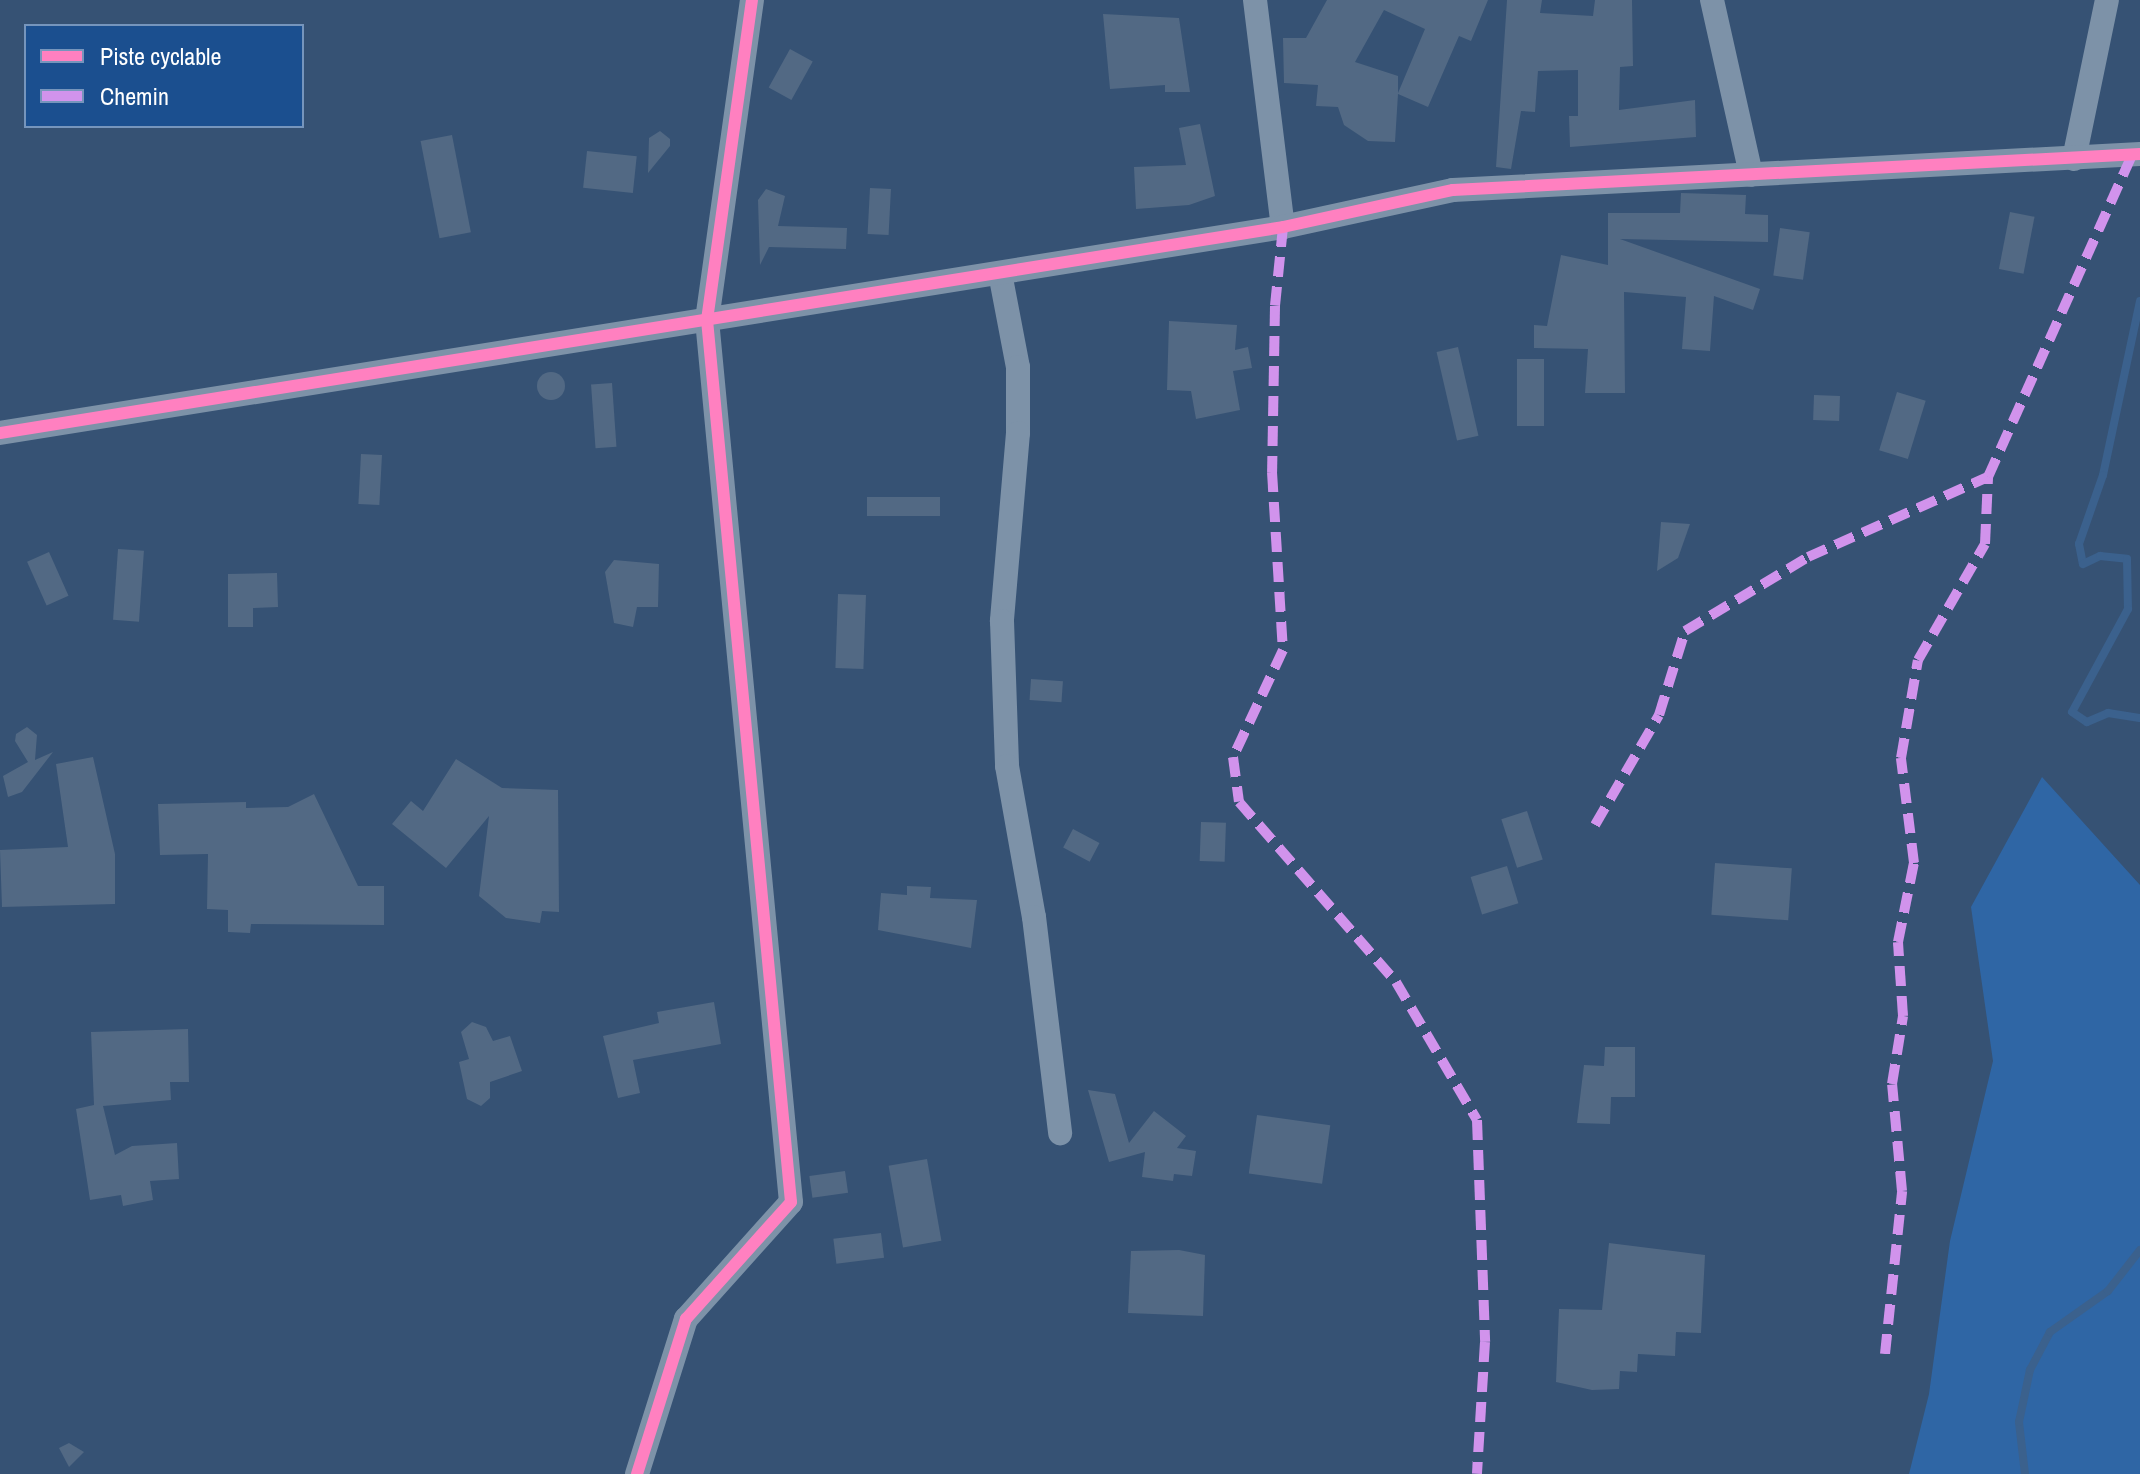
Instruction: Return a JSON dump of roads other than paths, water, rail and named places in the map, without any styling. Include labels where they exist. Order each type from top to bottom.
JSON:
[{"type":"street","points":[[637,1474],[686,1319],[791,1202],[707,320],[752,0]]},
{"type":"street","points":[[1255,0],[1283,227]]},
{"type":"street","points":[[1712,0],[1751,175]]},
{"type":"street","points":[[2074,159],[2107,0]]},
{"type":"street","points":[[0,433],[1283,227],[1453,190],[2140,154]]},
{"type":"street","points":[[1000,273],[1018,367],[1018,433],[1002,621],[1007,766],[1034,917],[1060,1133]]},
{"type":"waterway","points":[[2140,301],[2103,475],[2079,544],[2083,564],[2100,556],[2127,559],[2128,609],[2072,712],[2087,722],[2108,713],[2140,718]]},
{"type":"waterway","points":[[2025,1474],[2019,1422],[2030,1370],[2050,1332],[2108,1291],[2140,1250]]}]
